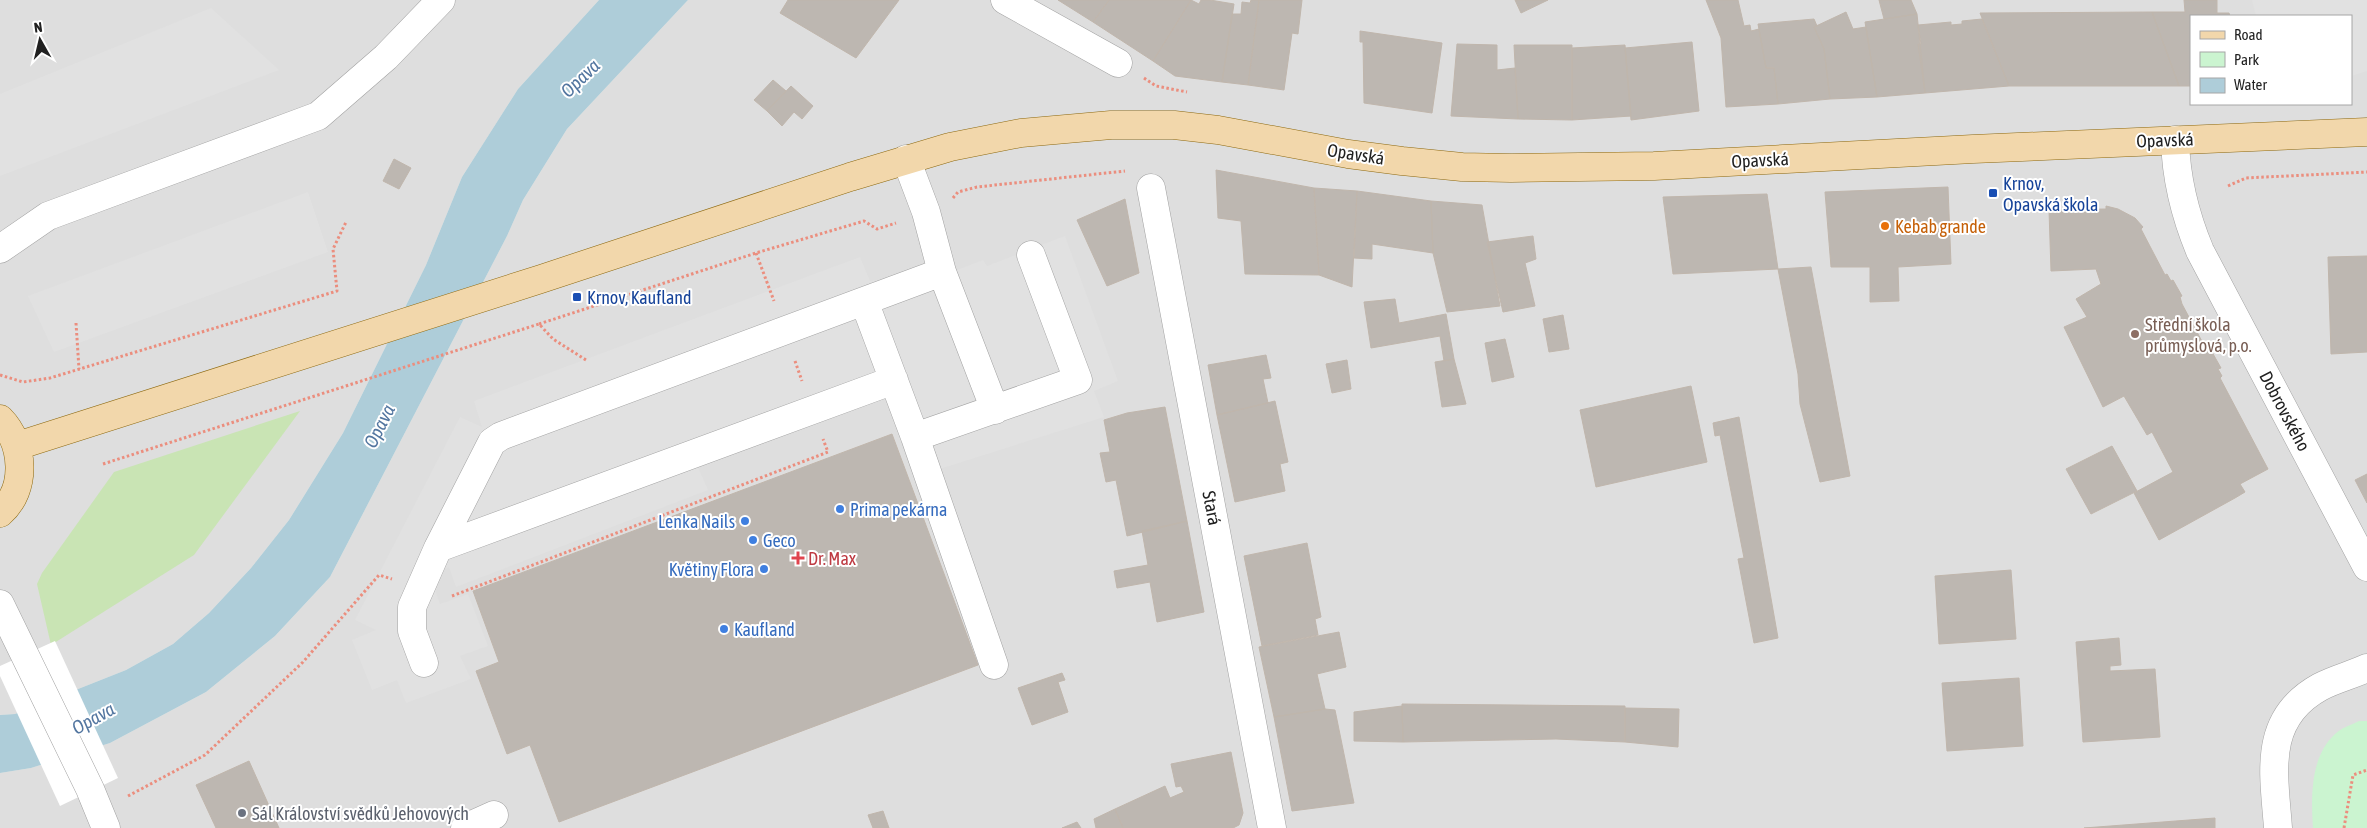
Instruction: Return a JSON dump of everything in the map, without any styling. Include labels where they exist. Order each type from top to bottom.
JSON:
[{"type":"main road","name":"Opavská","points":[[17,446],[335,346],[906,160],[950,147],[1021,133],[1156,124],[1195,126],[1348,154],[1462,167],[1511,168],[1654,166],[2367,132]]},
{"type":"main road","points":[[0,419],[8,427],[17,446],[20,468],[16,490],[0,513]]},
{"type":"street","points":[[0,249],[48,216],[318,116],[386,57],[441,0]]},
{"type":"street","points":[[1005,0],[1118,63]]},
{"type":"street","name":"Dobrovského","points":[[2175,140],[2181,193],[2200,251],[2367,567]]},
{"type":"street","points":[[906,160],[926,212],[942,272],[995,410]]},
{"type":"street","name":"Stará","points":[[1151,188],[1272,828]]},
{"type":"street","points":[[916,438],[1078,380],[1031,255]]},
{"type":"street","points":[[424,663],[412,631],[412,607],[438,548],[492,442],[501,436],[942,272]]},
{"type":"street","points":[[864,301],[916,438],[994,665]]},
{"type":"street","points":[[438,548],[894,380]]},
{"type":"street","points":[[0,604],[23,656],[98,810]]},
{"type":"street","points":[[2278,828],[2274,771],[2275,749],[2279,729],[2288,714],[2301,701],[2320,687],[2367,668]]},
{"type":"street","points":[[464,828],[494,815]]},
{"type":"path","points":[[1156,86],[1194,94]]},
{"type":"path","points":[[103,464],[756,253],[864,220],[877,229],[947,205],[958,192],[977,187],[1130,170]]},
{"type":"path","points":[[2228,186],[2246,178],[2367,172]]},
{"type":"path","points":[[0,376],[23,382],[79,370],[337,291],[333,249],[346,222]]},
{"type":"path","points":[[98,810],[205,755],[303,662],[379,575],[446,598],[828,452],[756,253]]},
{"type":"path","points":[[76,323],[79,370]]},
{"type":"path","points":[[539,324],[552,339],[586,360]]},
{"type":"path","points":[[2344,828],[2354,775],[2367,770]]},
{"type":"shaded area","points":[[0,0],[599,0],[518,89],[462,177],[426,265],[343,433],[289,520],[251,568],[209,613],[173,644],[126,670],[15,714],[0,715]]},
{"type":"shaded area","points":[[688,0],[2367,0],[2367,828],[0,828],[0,773],[31,768],[110,743],[206,692],[275,636],[330,577],[507,236],[523,200],[567,129]]},
{"type":"shaded area","points":[[2252,0],[2367,0],[2367,71],[2352,76],[2352,15],[2256,15]]},
{"type":"shaded area","points":[[211,8],[279,70],[0,176],[0,94]]},
{"type":"shaded area","points":[[308,192],[328,252],[54,352],[28,296]]},
{"type":"shaded area","points":[[1065,236],[1118,381],[1094,391],[1104,417],[927,473],[894,380],[692,454],[708,490],[456,587],[449,567],[445,569],[437,584],[436,593],[440,604],[468,594],[488,646],[460,656],[471,679],[406,703],[397,680],[372,690],[352,640],[376,630],[355,620],[460,417],[482,427],[474,401],[860,257],[870,281],[957,270],[983,260],[987,266]]},
{"type":"green space","points":[[300,411],[194,555],[51,645],[37,584],[42,573],[114,472]]},
{"type":"green space","points":[[2359,721],[2367,721],[2367,828],[2313,828],[2312,791],[2321,754],[2327,743],[2337,732]]},
{"type":"water","name":"Opava","points":[[599,0],[688,0],[567,129],[523,200],[507,236],[330,577],[275,636],[206,692],[110,743],[31,768],[0,773],[0,715],[15,714],[126,670],[173,644],[209,613],[251,568],[289,520],[343,433],[426,265],[462,177],[518,89]]},
{"type":"pier","points":[[55,641],[118,778],[60,806],[0,676],[0,666]]},
{"type":"building","points":[[788,0],[899,0],[856,58],[780,13]]},
{"type":"building","points":[[1058,0],[1109,0],[1093,22]]},
{"type":"building","points":[[1109,0],[1191,0],[1153,61],[1093,22]]},
{"type":"building","points":[[1191,0],[1199,4],[1201,0],[1210,0],[1234,4],[1222,82],[1175,76],[1153,61]]},
{"type":"building","points":[[1251,0],[1259,0],[1248,85],[1222,82],[1232,14],[1241,14],[1242,2],[1250,3]]},
{"type":"building","points":[[1259,0],[1302,0],[1298,34],[1292,33],[1284,90],[1248,85]]},
{"type":"building","points":[[1515,0],[1548,0],[1521,13]]},
{"type":"building","points":[[1706,0],[1738,0],[1744,26],[1750,25],[1751,31],[1759,29],[1766,68],[1774,68],[1778,104],[1726,107],[1721,38]]},
{"type":"building","points":[[1879,0],[1911,0],[1917,14],[1884,19]]},
{"type":"building","points":[[2184,0],[2217,0],[2217,13],[2229,13],[2230,15],[2190,15],[2190,86],[2179,86],[2152,12],[2185,12]]},
{"type":"building","points":[[1846,12],[1853,29],[1866,27],[1877,97],[1830,99],[1824,49],[1814,27]]},
{"type":"building","points":[[2152,12],[2179,86],[2009,86],[1980,13]]},
{"type":"building","points":[[1917,14],[1925,93],[1877,97],[1865,22]]},
{"type":"building","points":[[1814,19],[1817,26],[1814,27],[1824,49],[1830,99],[1778,104],[1774,68],[1766,68],[1758,24]]},
{"type":"building","points":[[1982,19],[2009,86],[1925,93],[1918,44],[1921,44],[1918,25],[1951,22],[1951,25],[1962,24],[1962,21]]},
{"type":"building","points":[[1360,31],[1442,43],[1432,113],[1364,103],[1363,42],[1360,42]]},
{"type":"building","points":[[1692,42],[1699,111],[1631,120],[1625,48]]},
{"type":"building","points":[[1457,44],[1497,45],[1497,70],[1515,68],[1518,119],[1451,116]]},
{"type":"building","points":[[1514,45],[1572,45],[1572,120],[1518,119]]},
{"type":"building","points":[[1625,45],[1631,116],[1572,120],[1572,48]]},
{"type":"building","points":[[773,80],[786,91],[767,111],[754,100]]},
{"type":"building","points":[[791,86],[813,106],[802,119],[794,112],[782,126],[767,111]]},
{"type":"building","points":[[394,159],[411,168],[399,189],[383,181]]},
{"type":"building","points":[[1216,170],[1314,188],[1319,275],[1245,274],[1241,221],[1218,218]]},
{"type":"building","points":[[1948,187],[1951,264],[1898,267],[1899,301],[1870,302],[1870,267],[1831,267],[1825,192]]},
{"type":"building","points":[[1314,188],[1357,191],[1352,287],[1319,275]]},
{"type":"building","points":[[1357,191],[1431,201],[1433,253],[1372,244],[1372,259],[1354,258]]},
{"type":"building","points":[[1767,194],[1778,269],[1673,274],[1663,197]]},
{"type":"building","points":[[1125,199],[1139,273],[1107,286],[1077,220]]},
{"type":"building","points":[[1431,201],[1482,205],[1500,306],[1447,312],[1433,253]]},
{"type":"building","points":[[2106,206],[2118,209],[2135,218],[2143,227],[2141,229],[2165,275],[2167,274],[2171,281],[2173,280],[2182,296],[2180,297],[2182,304],[2205,347],[2210,354],[2212,352],[2221,368],[2218,369],[2222,376],[2220,378],[2268,469],[2240,484],[2245,492],[2159,540],[2134,493],[2173,472],[2152,432],[2147,435],[2124,396],[2103,407],[2064,327],[2087,317],[2076,299],[2101,284],[2096,269],[2051,271],[2049,210],[2106,209]]},
{"type":"building","points":[[1533,236],[1536,259],[1525,263],[1535,306],[1503,312],[1487,242]]},
{"type":"building","points":[[2367,256],[2367,352],[2331,354],[2328,257]]},
{"type":"building","points":[[1811,267],[1850,476],[1820,482],[1800,404],[1798,374],[1778,269]]},
{"type":"building","points":[[1395,299],[1399,323],[1446,314],[1454,359],[1444,361],[1440,336],[1371,348],[1364,302]]},
{"type":"building","points":[[1563,315],[1569,349],[1549,352],[1543,319]]},
{"type":"building","points":[[1505,339],[1514,377],[1492,382],[1485,343]]},
{"type":"building","points":[[1266,355],[1271,378],[1263,379],[1268,403],[1217,415],[1208,365]]},
{"type":"building","points":[[1454,359],[1466,404],[1442,407],[1435,362]]},
{"type":"building","points":[[1347,360],[1351,389],[1332,393],[1326,364]]},
{"type":"building","points":[[1691,386],[1707,462],[1596,487],[1580,410]]},
{"type":"building","points":[[1275,401],[1288,462],[1280,464],[1285,491],[1235,502],[1217,415]]},
{"type":"building","points":[[1165,407],[1187,521],[1127,536],[1116,480],[1106,482],[1100,453],[1110,452],[1104,420],[1127,413]]},
{"type":"building","points":[[1739,417],[1778,638],[1754,643],[1738,559],[1744,558],[1720,435],[1715,436],[1713,423]]},
{"type":"building","points":[[892,434],[978,665],[559,822],[530,745],[507,754],[476,671],[499,662],[473,591]]},
{"type":"building","points":[[2112,446],[2137,491],[2091,514],[2066,469]]},
{"type":"building","points":[[2367,474],[2367,503],[2355,480]]},
{"type":"building","points":[[1187,521],[1204,612],[1157,622],[1150,582],[1117,588],[1114,571],[1148,565],[1142,531]]},
{"type":"building","points":[[1307,543],[1321,617],[1315,619],[1318,635],[1262,646],[1244,556]]},
{"type":"building","points":[[2011,570],[2016,639],[1939,644],[1935,576]]},
{"type":"building","points":[[1339,632],[1346,667],[1317,674],[1325,709],[1274,717],[1259,647]]},
{"type":"building","points":[[2119,638],[2121,665],[2110,666],[2110,671],[2155,669],[2160,737],[2083,742],[2076,642]]},
{"type":"building","points":[[1062,673],[1065,680],[1058,682],[1068,712],[1032,725],[1018,688]]},
{"type":"building","points":[[2019,678],[2023,746],[1947,751],[1942,683]]},
{"type":"building","points":[[1402,704],[1625,706],[1625,742],[1556,739],[1403,742]]},
{"type":"building","points":[[1402,706],[1403,742],[1354,741],[1354,712]]},
{"type":"building","points":[[1625,708],[1679,709],[1678,747],[1625,742]]},
{"type":"building","points":[[1325,709],[1335,710],[1354,803],[1292,811],[1274,717]]},
{"type":"building","points":[[1231,752],[1243,813],[1239,825],[1233,828],[1123,828],[1115,809],[1165,786],[1170,798],[1184,792],[1181,786],[1176,787],[1171,764]]},
{"type":"building","points":[[249,761],[279,828],[216,828],[196,785]]},
{"type":"building","points":[[1115,809],[1123,828],[1096,828],[1094,819]]},
{"type":"building","points":[[883,811],[889,828],[873,828],[868,815]]},
{"type":"building","points":[[2215,818],[2215,828],[2084,828]]},
{"type":"building","points":[[1077,822],[1081,828],[1062,828]]},
{"type":"place","name":"Krnov, Opavská škola","points":[[1993,193]]},
{"type":"place","name":"Kebab grande","points":[[1885,226]]},
{"type":"place","name":"Krnov, Kaufland","points":[[577,297]]},
{"type":"place","name":"Střední škola průmyslová, p.o.","points":[[2135,334]]},
{"type":"place","name":"Prima pekárna","points":[[840,509]]},
{"type":"place","name":"Lenka Nails","points":[[745,521]]},
{"type":"place","name":"Geco","points":[[753,540]]},
{"type":"place","name":"Dr. Max","points":[[798,558]]},
{"type":"place","name":"Květiny Flora","points":[[764,569]]},
{"type":"place","name":"Kaufland","points":[[724,629]]},
{"type":"place","name":"Sál Království svědků Jehovových","points":[[242,813]]}]
